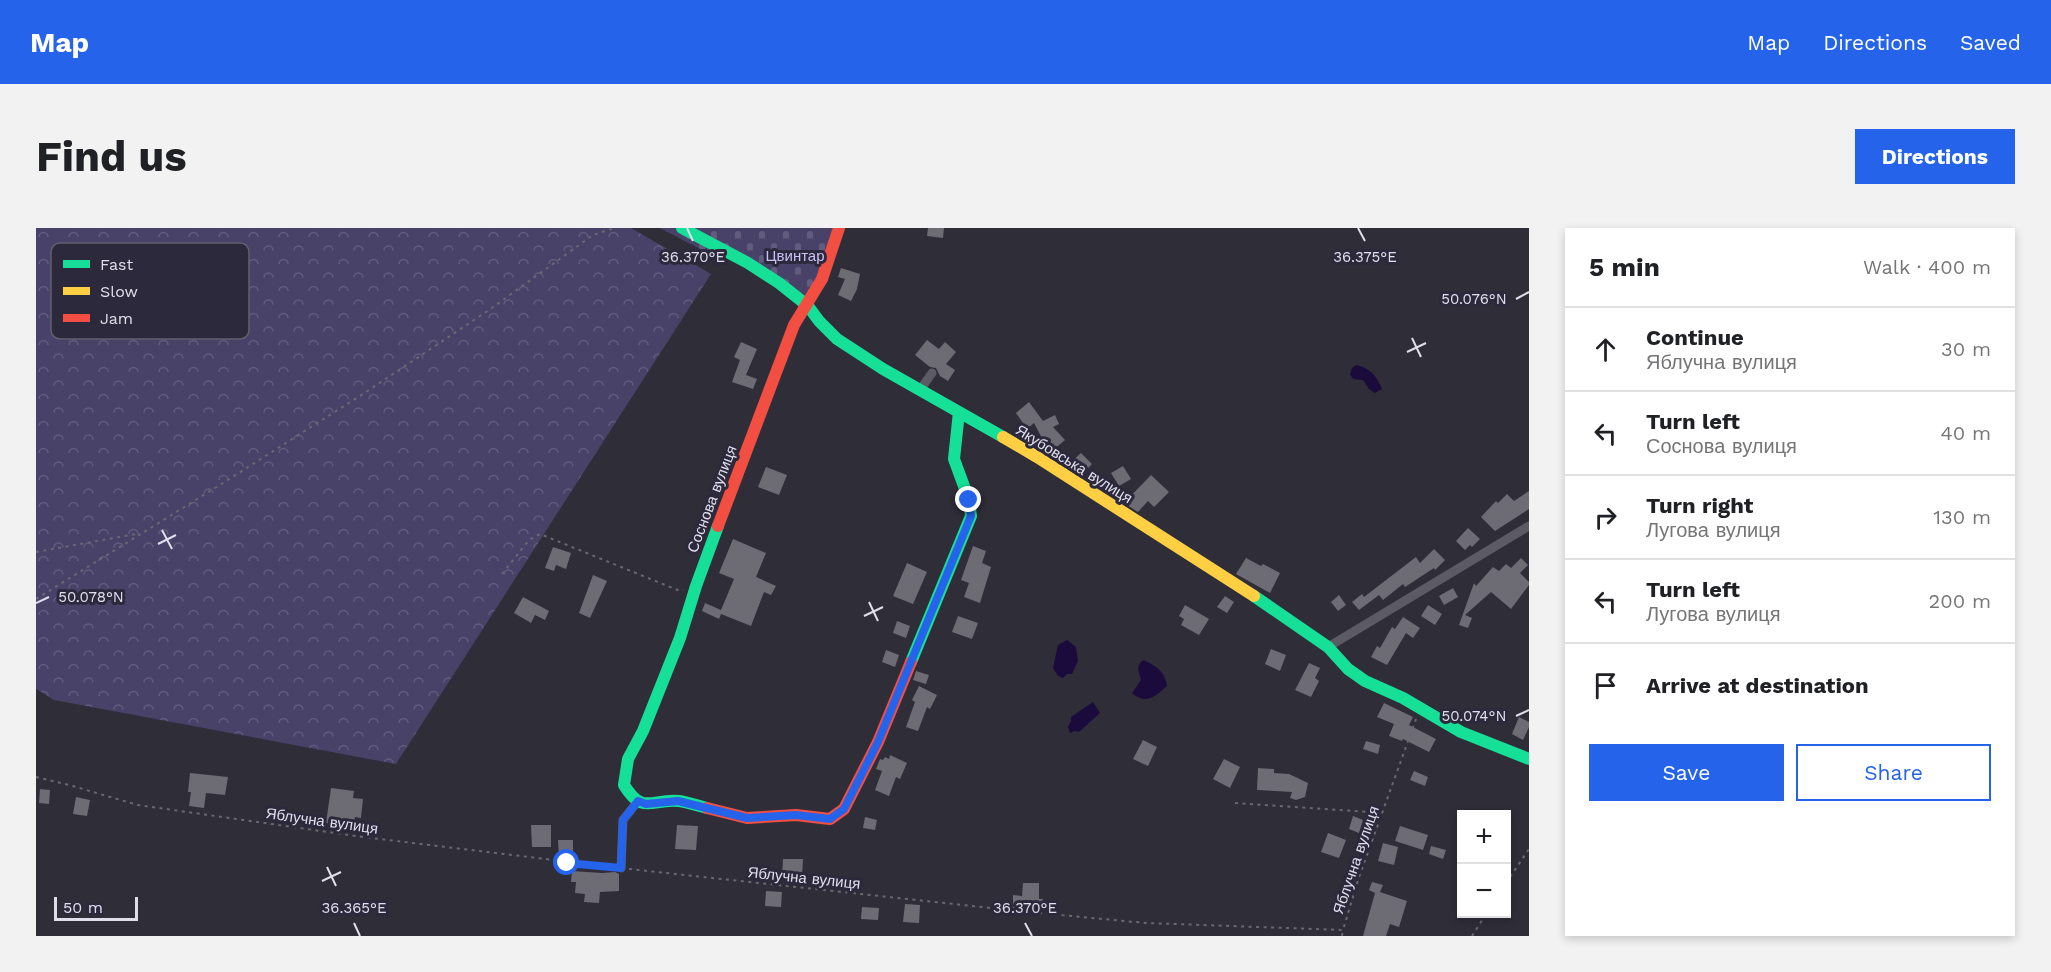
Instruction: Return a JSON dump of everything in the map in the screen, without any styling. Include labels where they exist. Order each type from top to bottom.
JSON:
[{"type":"street","name":"Якубовська вулиця","points":[[682,228],[779,283],[808,306],[837,339],[883,369],[1037,457],[1269,605],[1328,647],[1356,675],[1461,732],[1529,759]]},
{"type":"street","name":"Соснова вулиця","points":[[638,801],[632,798],[624,785],[628,759],[643,731],[680,638],[695,589],[794,325],[822,281],[839,228]]},
{"type":"street","points":[[920,390],[932,373]]},
{"type":"street","points":[[621,868],[623,820],[638,801],[646,804],[678,801],[747,818],[796,815],[830,819],[844,809],[878,742],[971,516],[969,500],[954,459],[959,412]]},
{"type":"street","points":[[1328,647],[1529,526]]},
{"type":"path","points":[[36,598],[233,477],[375,386],[489,310],[593,235],[614,228]]},
{"type":"path","points":[[36,552],[140,533]]},
{"type":"path","points":[[502,574],[529,540],[540,534],[680,591],[695,589]]},
{"type":"path","name":"Яблучна вулиця","points":[[36,777],[138,805],[363,837],[621,868],[1146,923],[1343,930],[1358,880],[1419,708]]},
{"type":"path","points":[[1235,803],[1383,813]]},
{"type":"path","points":[[1511,876],[1529,849]]},
{"type":"path","points":[[1473,936],[1484,918]]},
{"type":"path","points":[[1342,936],[1343,930]]},
{"type":"green space","points":[[36,228],[631,228],[711,274],[396,764],[54,700],[36,689]]},
{"type":"green space","name":"Цвинтар","points":[[660,228],[834,228],[829,248],[808,298],[732,248],[723,261]]},
{"type":"shaded area","points":[[1356,365],[1372,373],[1382,389],[1375,393],[1363,380],[1353,379],[1350,374]]},
{"type":"shaded area","points":[[1067,640],[1076,647],[1078,661],[1072,674],[1067,674],[1063,678],[1058,676],[1053,668],[1058,645]]},
{"type":"shaded area","points":[[1143,660],[1159,670],[1167,686],[1146,699],[1141,699],[1132,693],[1141,680],[1138,667]]},
{"type":"shaded area","points":[[1093,702],[1100,713],[1079,732],[1070,733],[1068,727],[1071,717]]},
{"type":"building","points":[[928,228],[944,228],[943,238],[927,236]]},
{"type":"building","points":[[841,268],[860,274],[857,289],[851,301],[838,295],[845,279],[838,277]]},
{"type":"building","points":[[927,340],[939,349],[945,342],[956,352],[946,364],[955,370],[948,381],[940,376],[936,368],[930,367],[915,355]]},
{"type":"building","points":[[741,342],[757,349],[746,375],[757,379],[753,389],[732,382],[740,360],[734,357]]},
{"type":"building","points":[[1029,402],[1043,421],[1055,415],[1059,424],[1053,427],[1065,440],[1052,451],[1034,423],[1027,429],[1016,413]]},
{"type":"building","points":[[1081,453],[1092,464],[1082,474],[1070,463]]},
{"type":"building","points":[[1123,466],[1131,479],[1119,486],[1111,473]]},
{"type":"building","points":[[766,467],[787,475],[779,495],[758,487]]},
{"type":"building","points":[[1151,475],[1169,492],[1154,507],[1148,501],[1138,512],[1124,503]]},
{"type":"building","points":[[1529,491],[1529,509],[1495,531],[1481,517],[1496,501],[1498,503],[1507,494],[1514,501]]},
{"type":"building","points":[[1468,528],[1480,539],[1465,550],[1456,541]]},
{"type":"building","points":[[733,539],[766,553],[756,577],[776,586],[771,595],[764,592],[751,626],[721,614],[719,619],[702,611],[705,603],[721,610],[734,579],[719,573]]},
{"type":"building","points":[[973,546],[986,551],[982,563],[991,567],[980,603],[964,597],[969,583],[961,580]]},
{"type":"building","points":[[553,547],[571,553],[566,569],[556,565],[554,571],[545,568]]},
{"type":"building","points":[[1434,549],[1445,560],[1435,570],[1434,568],[1405,587],[1403,584],[1383,600],[1379,595],[1359,610],[1352,602],[1362,594],[1364,597],[1416,557],[1420,563]]},
{"type":"building","points":[[1246,558],[1280,573],[1270,593],[1236,574]]},
{"type":"building","points":[[1521,558],[1528,565],[1520,573],[1529,585],[1511,609],[1491,592],[1465,615],[1472,618],[1468,628],[1459,625],[1474,583],[1476,586],[1493,567],[1499,571],[1506,564],[1511,568]]},
{"type":"building","points":[[907,563],[927,572],[913,604],[893,596]]},
{"type":"building","points":[[593,575],[607,581],[590,618],[579,613]]},
{"type":"building","points":[[1453,588],[1458,597],[1444,605],[1439,596]]},
{"type":"building","points":[[1339,595],[1346,605],[1338,611],[1331,602]]},
{"type":"building","points":[[1225,596],[1234,602],[1227,613],[1217,607]]},
{"type":"building","points":[[523,597],[549,611],[545,620],[535,615],[531,623],[514,613]]},
{"type":"building","points":[[1185,605],[1209,619],[1199,635],[1181,625],[1184,619],[1179,616]]},
{"type":"building","points":[[1428,605],[1442,614],[1435,625],[1421,616]]},
{"type":"building","points":[[958,616],[978,623],[972,639],[952,632]]},
{"type":"building","points":[[1403,617],[1420,628],[1413,638],[1406,633],[1387,665],[1371,657],[1377,646],[1380,648],[1392,627],[1395,629]]},
{"type":"building","points":[[897,621],[910,626],[906,638],[893,633]]},
{"type":"building","points":[[1271,649],[1286,655],[1280,671],[1265,664]]},
{"type":"building","points":[[886,650],[899,655],[895,667],[882,662]]},
{"type":"building","points":[[1309,663],[1320,668],[1315,678],[1319,681],[1311,697],[1295,690]]},
{"type":"building","points":[[916,671],[929,675],[926,684],[913,680]]},
{"type":"building","points":[[919,686],[937,695],[930,709],[927,707],[918,731],[906,727],[915,702],[912,700]]},
{"type":"building","points":[[1384,703],[1413,717],[1409,725],[1436,739],[1429,752],[1403,739],[1402,741],[1389,736],[1394,724],[1377,717]]},
{"type":"building","points":[[1519,717],[1529,722],[1523,740],[1512,734]]},
{"type":"building","points":[[1143,740],[1157,747],[1148,766],[1133,759]]},
{"type":"building","points":[[1366,741],[1380,745],[1378,754],[1363,749]]},
{"type":"building","points":[[890,755],[907,763],[900,779],[896,777],[889,796],[875,790],[882,771],[876,769],[880,759],[883,760],[885,757],[889,759]]},
{"type":"building","points":[[1224,759],[1240,767],[1230,788],[1213,779]]},
{"type":"building","points":[[1258,768],[1274,769],[1274,773],[1289,774],[1308,783],[1305,797],[1296,800],[1290,798],[1292,792],[1257,790]]},
{"type":"building","points":[[1414,771],[1428,777],[1425,786],[1410,780]]},
{"type":"building","points":[[190,773],[228,777],[225,795],[206,793],[204,808],[189,806]]},
{"type":"building","points":[[331,788],[354,791],[353,798],[363,799],[361,818],[355,817],[353,826],[326,823]]},
{"type":"building","points":[[40,789],[50,790],[49,804],[39,803]]},
{"type":"building","points":[[76,797],[90,800],[87,816],[73,814]]},
{"type":"building","points":[[1353,816],[1363,820],[1359,833],[1349,829]]},
{"type":"building","points":[[865,817],[877,820],[875,830],[863,828]]},
{"type":"building","points":[[531,825],[551,825],[551,847],[532,847]]},
{"type":"building","points":[[677,825],[698,826],[696,850],[675,849]]},
{"type":"building","points":[[1400,826],[1428,835],[1423,850],[1395,841]]},
{"type":"building","points":[[1328,833],[1346,840],[1339,858],[1321,852]]},
{"type":"building","points":[[558,840],[573,840],[573,858],[559,858]]},
{"type":"building","points":[[1383,843],[1398,847],[1394,865],[1378,861]]},
{"type":"building","points":[[1431,846],[1446,850],[1443,859],[1429,854]]},
{"type":"building","points":[[783,859],[803,859],[802,878],[782,877]]},
{"type":"building","points":[[572,871],[615,872],[619,874],[619,891],[600,892],[599,903],[584,902],[585,894],[575,893],[576,882],[571,882]]},
{"type":"building","points":[[1372,882],[1383,885],[1380,892],[1407,901],[1399,927],[1390,924],[1386,936],[1363,936],[1375,893],[1369,890]]},
{"type":"building","points":[[1023,883],[1039,883],[1039,899],[1043,899],[1043,910],[1013,909],[1013,895],[1022,896]]},
{"type":"building","points":[[766,891],[782,892],[781,907],[765,906]]},
{"type":"building","points":[[905,904],[920,905],[919,923],[903,922]]},
{"type":"building","points":[[862,907],[879,908],[878,920],[861,919]]},
{"type":"traffic: fast","points":[[682,228],[748,263],[779,283],[808,306],[837,339],[883,369],[1003,437]]},
{"type":"traffic: fast","points":[[911,662],[971,516],[969,500],[954,459],[959,412]]},
{"type":"traffic: fast","points":[[707,808],[679,801],[643,803],[637,800],[624,785],[628,759],[643,731],[680,638],[718,526]]},
{"type":"traffic: fast","points":[[1254,596],[1328,647],[1348,669],[1365,681],[1403,698],[1461,732],[1529,759]]},
{"type":"traffic: slow","points":[[1003,437],[1254,596]]},
{"type":"traffic: jam","points":[[718,526],[794,325],[822,279],[839,228]]},
{"type":"traffic: jam","points":[[707,808],[747,818],[796,815],[830,819],[844,809],[878,742],[911,662]]},
{"type":"route","points":[[567,863],[621,868],[623,820],[638,801],[646,804],[678,801],[747,818],[796,815],[830,819],[844,809],[878,742],[971,516],[969,500]]}]
